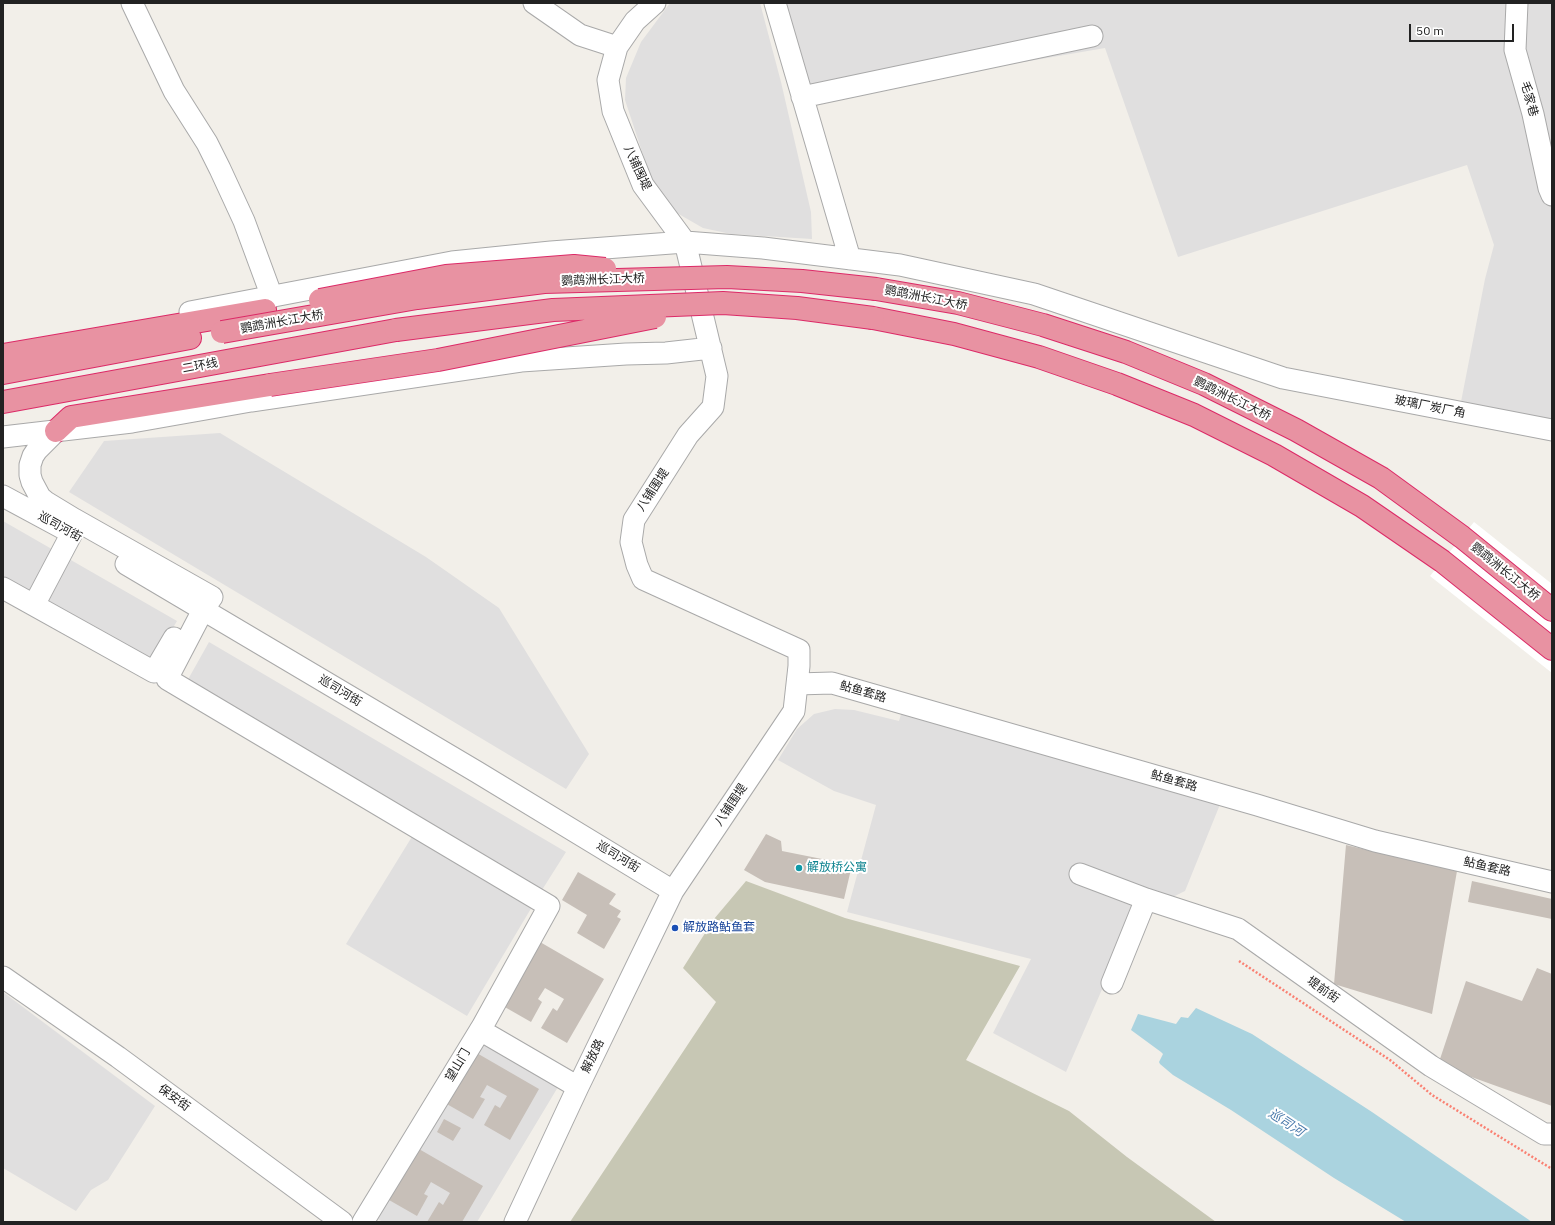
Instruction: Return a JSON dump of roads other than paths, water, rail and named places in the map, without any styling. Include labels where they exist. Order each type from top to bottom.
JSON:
[{"type":"highway","points":[[3,355],[268,304],[446,276],[574,266],[696,277]]},
{"type":"highway","name":"鹦鹉洲长江大桥","points":[[3,373],[222,332],[417,298],[544,282],[727,277],[802,281],[876,289],[943,301],[1043,325],[1126,352],[1204,384],[1296,430],[1381,478],[1462,537],[1552,610]]},
{"type":"highway","points":[[56,431],[71,417],[438,360],[723,303],[797,308],[873,318],[954,334],[1046,359],[1117,384],[1194,416],[1274,455],[1362,506],[1442,561],[1552,649]]},
{"type":"highway","name":"二环线","points":[[3,402],[396,330],[553,310],[723,303]]},
{"type":"street","points":[[132,3],[174,91],[207,143],[244,221],[268,304]]},
{"type":"street","points":[[534,3],[580,35],[617,47]]},
{"type":"street","name":"八铺围堤","points":[[655,3],[635,21],[617,47],[608,80],[613,112],[643,185],[685,242],[717,376],[713,406],[688,435],[634,520],[631,542],[632,547],[643,579],[800,650],[794,712],[674,891]]},
{"type":"street","points":[[775,3],[850,259]]},
{"type":"street","name":"毛家巷","points":[[1517,3],[1515,50],[1533,114],[1549,188],[1552,195]]},
{"type":"street","points":[[802,97],[1092,36]]},
{"type":"street","name":"玻璃厂炭厂角","points":[[3,347],[268,304],[452,262],[551,252],[685,242],[763,248],[900,265],[1034,294],[1284,378],[1552,430]]},
{"type":"street","points":[[3,437],[132,422],[251,401],[521,361],[626,354],[666,353],[711,348]]},
{"type":"street","points":[[3,588],[154,672],[184,621],[201,615],[212,597],[74,519],[40,497],[32,482],[30,465],[37,450],[56,431]]},
{"type":"street","name":"巡司河街","points":[[3,496],[72,533],[201,615],[477,772],[674,891]]},
{"type":"street","points":[[34,605],[72,533]]},
{"type":"street","name":"望山门","points":[[201,615],[167,679],[549,906],[480,1030],[363,1222]]},
{"type":"street","name":"鲇鱼套路","points":[[797,684],[832,683],[1258,805],[1375,841],[1552,882]]},
{"type":"street","name":"堤前街","points":[[1080,874],[1146,899],[1238,929],[1431,1066],[1544,1134],[1552,1134]]},
{"type":"street","name":"解放路","points":[[515,1222],[578,1087],[674,891]]},
{"type":"street","points":[[1112,983],[1146,899]]},
{"type":"street","name":"保安街","points":[[3,977],[118,1057],[342,1222]]},
{"type":"street","points":[[480,1030],[578,1087]]},
{"type":"water","name":"巡司河","points":[[1196,1008],[1252,1034],[1372,1112],[1532,1222],[1406,1222],[1334,1178],[1231,1110],[1173,1075],[1159,1062],[1163,1054],[1131,1030],[1138,1014],[1176,1024],[1181,1017],[1188,1018]]},
{"type":"place","name":"解放桥公寓","points":[[799,868]]},
{"type":"place","name":"解放路鲇鱼套","points":[[675,928]]}]
